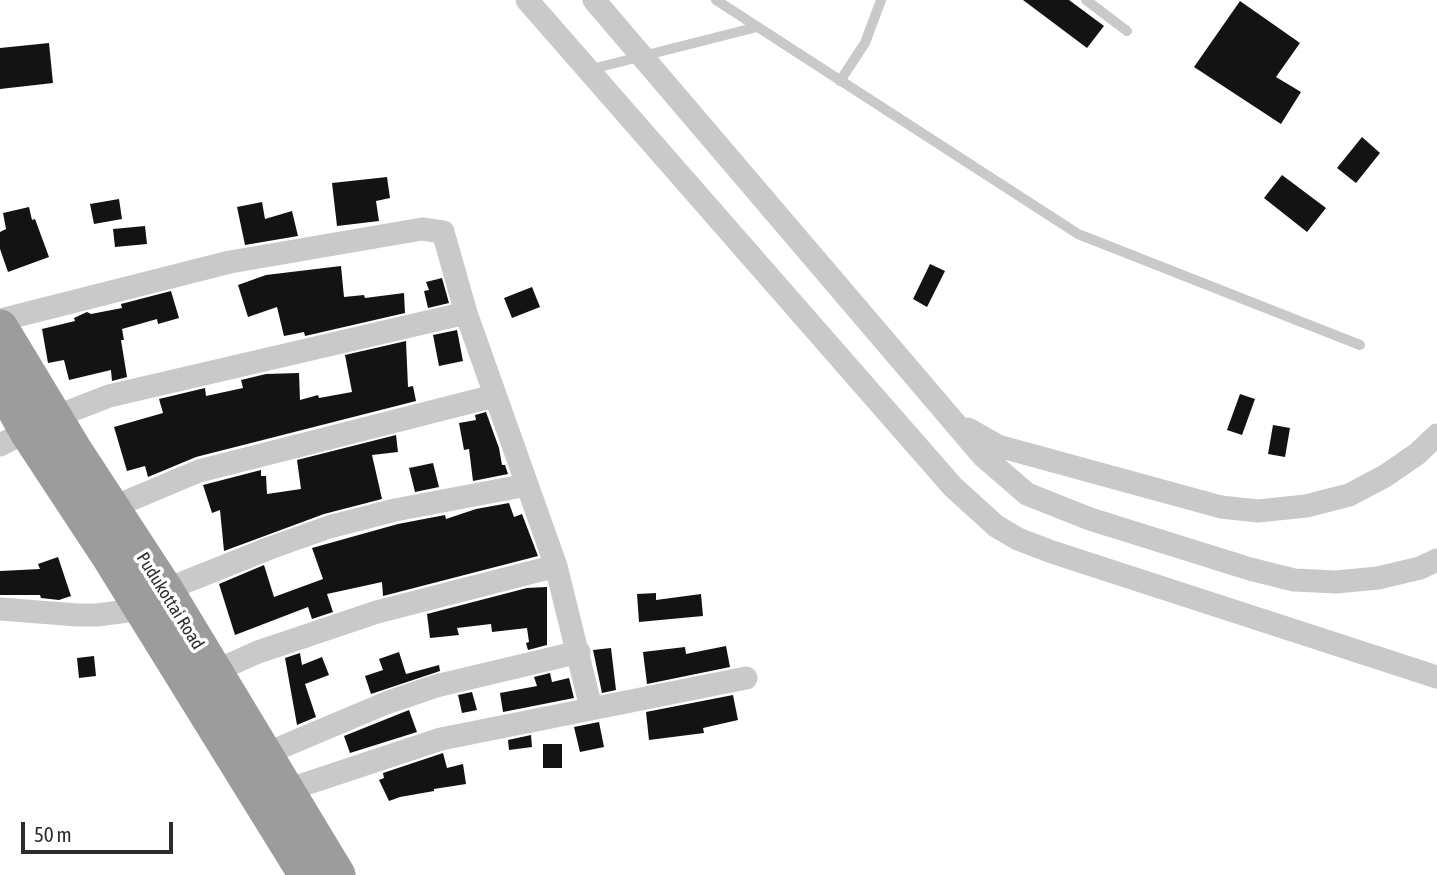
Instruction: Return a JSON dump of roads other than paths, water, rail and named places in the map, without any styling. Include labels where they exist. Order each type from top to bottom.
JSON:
[{"type":"highway","name":"Pudukottai Road","points":[[0,328],[28,431],[111,508],[154,600],[307,875]]},
{"type":"highway","name":"Pudukottai Road","points":[[0,382],[28,431],[154,600],[213,672],[337,875]]},
{"type":"street","points":[[527,0],[953,486],[996,526],[1018,539],[1052,552],[1437,677]]},
{"type":"street","points":[[594,0],[983,456],[1027,494],[1062,509],[1127,530],[1294,580],[1336,582],[1378,578],[1420,568],[1437,560]]},
{"type":"street","points":[[0,320],[230,262],[422,229],[443,232],[494,396],[556,566],[591,708]]},
{"type":"street","points":[[28,431],[109,396],[466,313]]},
{"type":"street","points":[[111,508],[199,471],[494,396]]},
{"type":"street","points":[[936,402],[973,433],[998,446],[1221,507],[1258,511],[1307,506],[1349,495],[1417,454],[1437,435]]},
{"type":"street","points":[[0,608],[97,615],[154,600],[270,548],[329,527],[395,510],[527,485]]},
{"type":"street","points":[[213,672],[258,652],[377,612],[556,566]]},
{"type":"street","points":[[263,755],[386,703],[436,686],[579,652]]},
{"type":"street","points":[[287,790],[441,739],[746,678]]},
{"type":"lane","points":[[716,0],[1078,234],[1360,345]]},
{"type":"lane","points":[[840,81],[865,43],[881,0]]},
{"type":"lane","points":[[1086,0],[1127,31]]},
{"type":"lane","points":[[588,70],[757,27]]}]
